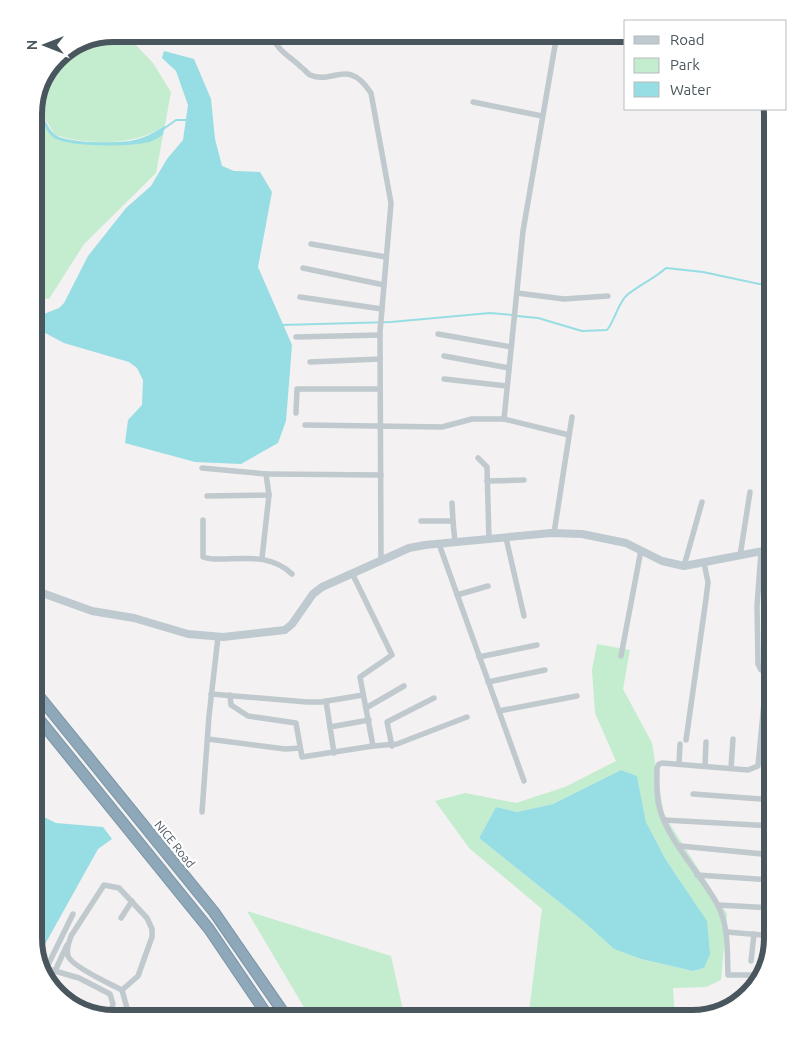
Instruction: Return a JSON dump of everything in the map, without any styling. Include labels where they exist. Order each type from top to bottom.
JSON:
[{"type":"highway","name":"NICE Road","points":[[42,700],[214,912],[282,1010]]},
{"type":"highway","points":[[42,723],[208,929],[264,1010]]},
{"type":"street","points":[[275,42],[281,53],[310,74],[320,76],[347,73],[364,82],[371,93],[391,203],[380,336],[381,560]]},
{"type":"street","points":[[504,419],[523,231],[555,43]]},
{"type":"street","points":[[473,102],[542,116]]},
{"type":"street","points":[[311,244],[386,256]]},
{"type":"street","points":[[303,268],[384,285]]},
{"type":"street","points":[[517,293],[564,299],[608,296]]},
{"type":"street","points":[[300,297],[382,309]]},
{"type":"street","points":[[438,334],[511,347]]},
{"type":"street","points":[[296,336],[380,336]]},
{"type":"street","points":[[444,356],[509,368]]},
{"type":"street","points":[[310,362],[380,359]]},
{"type":"street","points":[[444,379],[507,386]]},
{"type":"street","points":[[296,413],[297,389],[380,389]]},
{"type":"street","points":[[554,533],[572,417]]},
{"type":"street","points":[[305,425],[442,427],[472,419],[504,419],[569,435]]},
{"type":"street","points":[[478,458],[487,467],[489,540]]},
{"type":"street","points":[[202,468],[266,474],[381,475]]},
{"type":"street","points":[[262,558],[269,495],[266,474]]},
{"type":"street","points":[[487,481],[524,480]]},
{"type":"street","points":[[740,556],[750,492]]},
{"type":"street","points":[[207,496],[269,495]]},
{"type":"street","points":[[684,566],[702,502]]},
{"type":"street","points":[[452,504],[455,543]]},
{"type":"street","points":[[202,520],[202,553],[206,558],[262,558],[283,565],[292,574]]},
{"type":"street","points":[[420,520],[453,521]]},
{"type":"street","points":[[42,593],[92,611],[134,618],[188,634],[218,637],[285,630],[292,624],[313,594],[352,573],[410,548],[554,533],[605,538],[626,543],[662,561],[684,566],[764,551]]},
{"type":"street","points":[[506,538],[524,616]]},
{"type":"street","points":[[439,544],[524,781]]},
{"type":"street","points":[[621,656],[641,550]]},
{"type":"street","points":[[761,552],[757,606],[758,664],[761,670],[764,670]]},
{"type":"street","points":[[686,740],[708,582],[704,562]]},
{"type":"street","points":[[352,573],[392,655],[360,677],[373,746]]},
{"type":"street","points":[[457,595],[488,586]]},
{"type":"street","points":[[202,812],[211,694],[218,637]]},
{"type":"street","points":[[479,657],[537,645]]},
{"type":"street","points":[[488,682],[545,670]]},
{"type":"street","points":[[366,708],[404,686]]},
{"type":"street","points":[[211,694],[306,702],[363,695]]},
{"type":"street","points":[[230,695],[231,705],[248,716],[296,723],[302,757],[373,746],[392,746],[467,717]]},
{"type":"street","points":[[499,711],[577,696]]},
{"type":"street","points":[[392,746],[387,722],[434,698]]},
{"type":"street","points":[[326,701],[334,753]]},
{"type":"street","points":[[754,975],[728,975],[727,932],[718,905],[697,875],[664,820],[658,799],[657,766],[662,763],[752,769],[758,766],[764,718]]},
{"type":"street","points":[[330,728],[369,720]]},
{"type":"street","points":[[208,739],[285,749],[300,748]]},
{"type":"street","points":[[730,768],[733,739]]},
{"type":"street","points":[[705,766],[706,742]]},
{"type":"street","points":[[679,764],[680,744]]},
{"type":"street","points":[[693,794],[764,799]]},
{"type":"street","points":[[664,820],[764,826]]},
{"type":"street","points":[[680,846],[764,854]]},
{"type":"street","points":[[697,875],[764,879]]},
{"type":"street","points":[[55,971],[68,945],[104,885],[118,888],[147,918],[152,929],[152,937],[138,976],[122,990]]},
{"type":"street","points":[[121,918],[132,901]]},
{"type":"street","points":[[718,905],[764,908]]},
{"type":"street","points":[[48,966],[72,914]]},
{"type":"street","points":[[727,932],[764,935]]},
{"type":"street","points":[[751,961],[754,934]]},
{"type":"street","points":[[68,945],[68,956],[71,961],[122,990],[127,1010]]},
{"type":"street","points":[[51,971],[79,978],[110,994],[113,1004],[111,1010]]},
{"type":"green space","points":[[115,42],[133,42],[153,63],[171,92],[165,125],[140,137],[112,142],[82,141],[55,135],[43,115],[44,101],[48,87],[55,75],[59,70],[70,70],[70,59],[87,48]]},
{"type":"green space","points":[[43,120],[53,136],[94,144],[122,145],[150,140],[163,135],[156,173],[84,244],[49,299],[43,298]]},
{"type":"green space","points":[[597,644],[630,650],[623,689],[652,743],[664,815],[727,914],[721,980],[706,987],[673,988],[674,1010],[529,1010],[542,909],[469,848],[435,801],[465,793],[516,803],[565,787],[616,761],[595,713],[592,670]],"holes":[[[621,770],[637,776],[646,822],[666,860],[699,909],[704,968],[693,971],[641,959],[614,949],[583,921],[479,838],[496,807],[517,812],[553,804]]]},
{"type":"green space","points":[[247,911],[391,956],[403,1010],[306,1010]]},
{"type":"water","points":[[164,51],[194,59],[211,99],[215,139],[222,166],[234,171],[260,172],[272,192],[258,267],[292,345],[286,421],[278,443],[241,464],[195,462],[125,443],[128,420],[142,405],[143,380],[137,368],[129,362],[64,343],[43,332],[43,314],[59,308],[64,303],[88,256],[126,208],[151,186],[167,159],[183,140],[188,105],[176,71],[162,58]]},
{"type":"water","points":[[43,115],[54,134],[60,137],[69,140],[102,142],[139,139],[165,125],[163,135],[140,144],[88,145],[56,139],[52,137],[44,125]]},
{"type":"water","points":[[621,770],[637,776],[646,822],[666,860],[707,921],[710,954],[704,968],[693,971],[641,959],[614,949],[583,921],[479,838],[496,807],[517,812],[553,804]]},
{"type":"water","points":[[42,816],[56,823],[103,827],[112,839],[98,849],[43,948]]},
{"type":"waterway","points":[[162,130],[176,120],[186,120]]},
{"type":"waterway","points":[[517,316],[538,318],[582,331],[607,330],[621,302],[627,295],[666,268],[703,272],[764,285]]},
{"type":"waterway","points":[[282,325],[391,322],[490,313],[512,315]]}]
